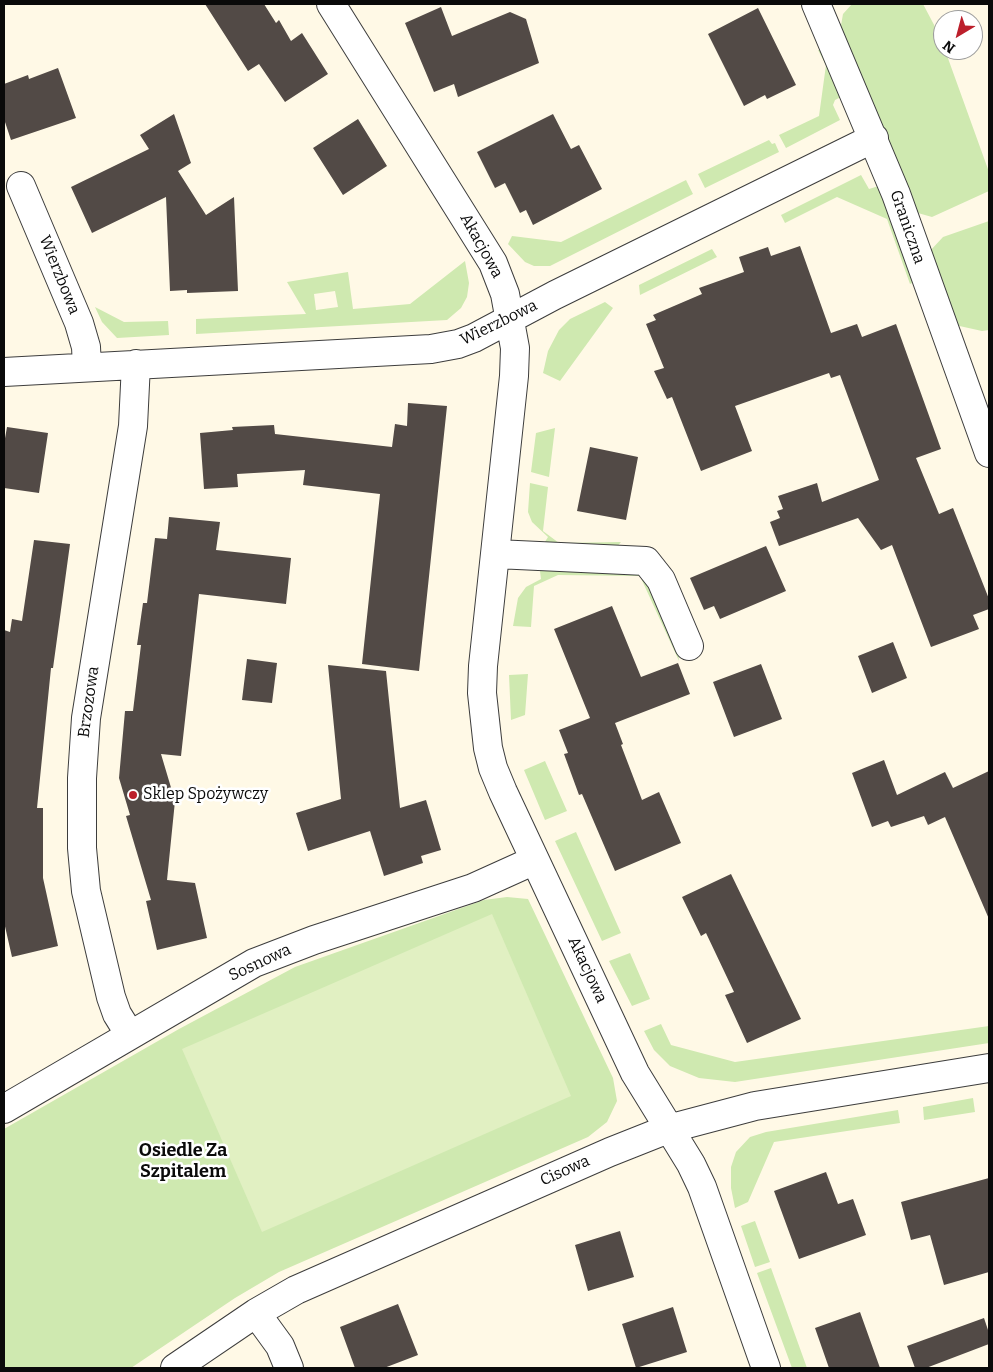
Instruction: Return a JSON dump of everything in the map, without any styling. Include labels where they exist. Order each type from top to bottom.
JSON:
[{"type":"street","name":"Akacjowa","points":[[331,4],[493,263],[505,294],[514,348],[514,376],[483,666],[484,720],[493,768],[635,1073],[691,1164],[702,1187],[766,1368]]},
{"type":"street","name":"Graniczna","points":[[816,4],[874,138],[989,453]]},
{"type":"street","name":"Wierzbowa","points":[[4,372],[431,349],[458,344],[474,338],[555,295],[874,138]]},
{"type":"street","name":"Wierzbowa","points":[[22,186],[79,323],[86,346],[87,367]]},
{"type":"street","name":"Brzozowa","points":[[130,1035],[117,1014],[111,997],[86,891],[82,848],[82,778],[86,718],[134,426],[136,364]]},
{"type":"street","points":[[496,554],[646,561],[657,572],[689,646]]},
{"type":"street","name":"Sosnowa","points":[[4,1109],[228,978],[282,951],[474,888],[535,860]]},
{"type":"street","name":"Cisowa","points":[[175,1368],[256,1313],[296,1290],[610,1152],[668,1129],[755,1106],[989,1068]]},
{"type":"street","points":[[256,1313],[280,1346],[289,1368]]},
{"type":"green space","points":[[852,4],[923,4],[933,23],[933,60],[949,60],[989,172],[989,191],[932,217],[918,213],[908,204],[873,104],[840,31],[843,14]]},
{"type":"green space","points":[[818,50],[827,51],[845,95],[835,100],[833,105],[840,120],[786,148],[779,135],[819,116],[826,65]]},
{"type":"green space","points":[[769,140],[772,144],[775,143],[779,152],[705,188],[698,174]]},
{"type":"green space","points":[[861,175],[869,189],[882,185],[916,281],[910,284],[887,219],[837,197],[785,223],[781,215]]},
{"type":"green space","points":[[686,180],[693,194],[550,266],[534,266],[525,262],[508,244],[512,236],[561,242]]},
{"type":"green space","points":[[989,221],[989,330],[982,331],[955,325],[929,252],[943,237]]},
{"type":"green space","points":[[712,249],[717,257],[640,295],[639,285]]},
{"type":"green space","points":[[465,261],[469,283],[467,297],[461,308],[447,320],[196,334],[196,319],[306,314],[287,282],[348,272],[353,309],[410,304]],"holes":[[[335,291],[338,307],[316,310],[314,294]]]},
{"type":"green space","points":[[605,302],[613,308],[560,381],[543,373],[548,351],[559,330],[570,319]]},
{"type":"green space","points":[[95,307],[124,322],[168,321],[169,335],[117,338],[102,322]]},
{"type":"green space","points":[[555,428],[549,477],[531,472],[536,433]]},
{"type":"green space","points":[[530,483],[548,487],[543,531],[559,543],[621,542],[616,548],[543,545],[548,537],[532,522],[528,512]]},
{"type":"green space","points":[[540,571],[644,572],[678,651],[679,661],[640,576],[558,575],[534,586],[531,627],[513,626],[518,598],[526,587],[541,579]]},
{"type":"green space","points":[[528,674],[525,715],[511,720],[509,675]]},
{"type":"green space","points":[[545,761],[567,811],[545,820],[524,770]]},
{"type":"green space","points":[[576,832],[621,933],[602,941],[555,841]]},
{"type":"green space","points":[[507,897],[528,899],[613,1078],[617,1101],[607,1122],[588,1137],[279,1272],[235,1298],[131,1368],[4,1368],[4,1129],[179,1029],[295,967],[484,900]]},
{"type":"green space","points":[[492,914],[571,1096],[262,1232],[182,1049]]},
{"type":"green space","points":[[630,953],[650,999],[632,1006],[609,961]]},
{"type":"green space","points":[[661,1024],[671,1045],[735,1062],[989,1026],[989,1043],[735,1082],[699,1078],[670,1066],[654,1050],[644,1031]]},
{"type":"green space","points":[[973,1098],[975,1112],[924,1120],[923,1107]]},
{"type":"green space","points":[[898,1110],[900,1123],[774,1142],[748,1202],[735,1208],[731,1188],[731,1167],[736,1152],[750,1137],[766,1132]]},
{"type":"green space","points":[[755,1221],[770,1262],[755,1267],[741,1226]]},
{"type":"green space","points":[[771,1268],[807,1368],[792,1368],[757,1273]]},
{"type":"building","points":[[205,4],[264,4],[276,23],[279,20],[291,41],[302,33],[328,74],[285,102],[259,64],[248,71]]},
{"type":"building","points":[[441,7],[452,36],[510,12],[526,19],[539,63],[458,97],[454,84],[434,92],[405,23]]},
{"type":"building","points":[[758,8],[796,85],[767,99],[765,95],[744,106],[708,34]]},
{"type":"building","points":[[58,68],[76,118],[11,140],[4,119],[4,84],[28,75],[29,79]]},
{"type":"building","points":[[174,114],[191,163],[178,171],[206,215],[234,197],[238,291],[187,293],[187,290],[170,291],[166,197],[92,233],[71,187],[149,149],[140,135]]},
{"type":"building","points":[[553,114],[571,149],[579,145],[602,189],[533,225],[526,210],[520,213],[505,183],[495,188],[477,152]]},
{"type":"building","points":[[358,119],[387,166],[343,195],[313,148]]},
{"type":"building","points":[[800,246],[831,333],[857,324],[862,337],[896,324],[941,449],[916,458],[939,514],[953,508],[989,599],[989,609],[973,615],[979,629],[931,647],[892,545],[881,550],[858,518],[779,546],[770,522],[780,518],[777,511],[783,509],[778,496],[817,483],[822,502],[879,480],[840,375],[831,378],[829,373],[735,406],[752,451],[701,471],[672,397],[667,399],[654,371],[664,368],[646,324],[656,320],[653,315],[702,294],[699,288],[744,272],[739,257],[768,247],[771,256]]},
{"type":"building","points":[[408,403],[447,406],[419,671],[362,664],[380,494],[303,485],[305,470],[237,474],[238,487],[204,489],[200,433],[233,430],[232,427],[274,425],[275,434],[392,447],[395,424],[407,426]]},
{"type":"building","points":[[7,427],[48,433],[39,493],[4,488],[4,444]]},
{"type":"building","points":[[590,447],[638,457],[626,520],[577,511]]},
{"type":"building","points":[[169,517],[220,522],[216,550],[291,558],[286,604],[199,594],[181,756],[161,754],[175,801],[167,880],[195,883],[207,938],[157,950],[146,901],[151,900],[126,816],[130,815],[119,778],[125,711],[133,711],[141,645],[137,645],[143,603],[147,603],[155,538],[167,539]]},
{"type":"building","points":[[34,540],[70,544],[53,668],[51,668],[37,808],[43,808],[43,878],[58,946],[12,957],[4,922],[4,630],[10,632],[12,619],[22,621]]},
{"type":"building","points":[[766,546],[786,591],[720,619],[714,606],[704,610],[690,578]]},
{"type":"building","points":[[612,606],[641,677],[678,663],[690,694],[615,723],[623,744],[621,745],[642,800],[659,792],[681,843],[615,871],[582,794],[579,795],[564,754],[568,753],[559,730],[590,718],[554,629]]},
{"type":"building","points":[[893,642],[907,678],[872,693],[858,656]]},
{"type":"building","points":[[247,659],[277,663],[272,703],[242,700]]},
{"type":"building","points":[[761,664],[782,719],[734,737],[713,682]]},
{"type":"building","points":[[328,665],[386,671],[400,808],[426,800],[441,850],[421,856],[423,863],[384,876],[370,831],[308,851],[296,813],[341,799]]},
{"type":"building","points":[[884,760],[897,795],[945,772],[953,788],[989,771],[989,919],[945,817],[928,825],[924,816],[891,827],[888,821],[872,827],[852,773]]},
{"type":"building","points":[[731,874],[801,1019],[747,1043],[725,995],[734,992],[706,933],[701,936],[682,897]]},
{"type":"building","points":[[826,1172],[838,1204],[853,1199],[866,1235],[799,1259],[774,1191]]},
{"type":"building","points":[[989,1178],[989,1272],[944,1285],[930,1235],[911,1240],[901,1202]]},
{"type":"building","points":[[620,1231],[634,1277],[588,1291],[575,1245]]},
{"type":"building","points":[[398,1304],[418,1355],[384,1368],[355,1368],[340,1327]]},
{"type":"building","points":[[673,1307],[687,1352],[636,1368],[622,1324]]},
{"type":"building","points":[[860,1312],[880,1368],[829,1368],[815,1328]]},
{"type":"building","points":[[984,1318],[989,1333],[989,1344],[926,1368],[915,1368],[907,1346]]},
{"type":"place","name":"Sklep Spożywczy","points":[[133,795]]},
{"type":"district","name":"Osiedle Za Szpitalem","points":[[183,1161]]}]
